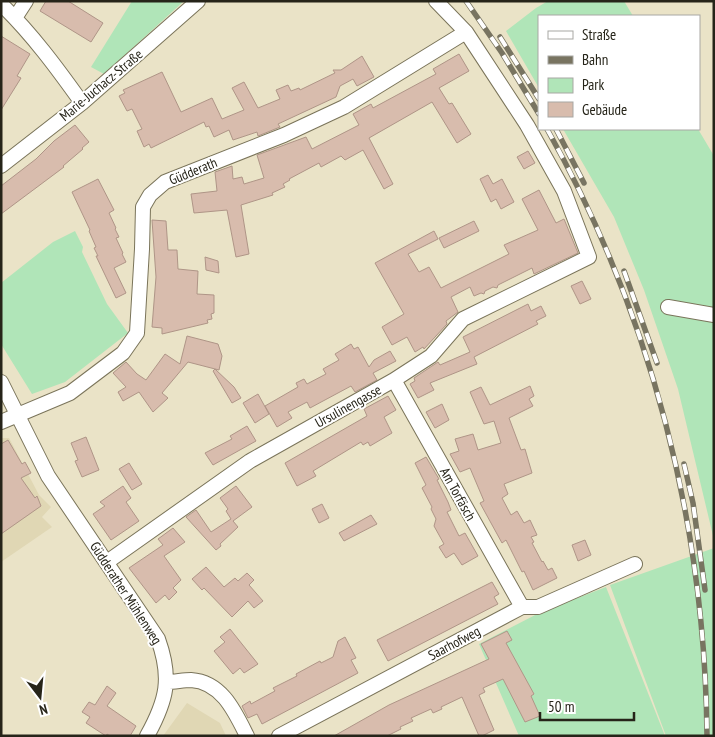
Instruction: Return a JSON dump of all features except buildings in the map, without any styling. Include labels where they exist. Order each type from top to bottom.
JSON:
[{"type":"street","points":[[15,18],[26,1]]},
{"type":"street","name":"Marie-Juchacz-Straße","points":[[1,166],[82,103],[198,1]]},
{"type":"street","points":[[436,1],[466,32]]},
{"type":"street","points":[[1,4],[51,59],[82,103]]},
{"type":"street","name":"Ursulinengasse","points":[[107,562],[250,461],[394,380],[431,356],[463,319],[589,257],[564,191],[527,125],[466,32]]},
{"type":"street","name":"Güdderath","points":[[1,422],[70,393],[122,353],[137,333],[142,249],[142,207],[150,195],[165,182],[284,134],[344,107],[466,32]]},
{"type":"street","points":[[668,307],[714,314]]},
{"type":"street","name":"Am Torfäsch","points":[[394,380],[522,607]]},
{"type":"street","name":"Güdderather Mühlenweg","points":[[1,382],[48,476],[158,639],[165,657],[167,682],[159,714],[147,736]]},
{"type":"street","name":"Saarhofweg","points":[[279,736],[522,607],[538,607],[635,564]]},
{"type":"street","points":[[167,682],[192,680],[212,686],[229,703],[247,736]]},
{"type":"shaded area","points":[[1,438],[9,438],[39,495],[51,507],[42,517],[52,527],[1,562]]},
{"type":"shaded area","points":[[187,703],[220,723],[226,736],[163,736]]},
{"type":"green space","points":[[132,1],[184,1],[104,74],[91,67]]},
{"type":"green space","points":[[548,1],[624,1],[632,15],[538,15],[538,86],[506,31]]},
{"type":"green space","points":[[564,130],[699,130],[714,156],[714,540],[678,389],[644,290],[614,217]]},
{"type":"green space","points":[[75,231],[83,247],[82,252],[107,304],[128,333],[65,382],[32,394],[1,344],[1,283],[53,242]]},
{"type":"green space","points":[[714,548],[714,736],[666,736],[610,585]]},
{"type":"green space","points":[[606,587],[665,736],[519,736],[479,644],[541,612]]},
{"type":"railway","points":[[466,1],[502,53],[538,112]]},
{"type":"railway","points":[[500,37],[538,97]]},
{"type":"railway","points":[[548,130],[584,199],[616,272],[643,346],[665,422],[683,499],[696,577],[704,656],[707,736]]},
{"type":"railway","points":[[557,130],[584,183]]},
{"type":"railway","points":[[624,271],[657,363]]},
{"type":"railway","points":[[684,464],[693,503],[705,590]]}]
